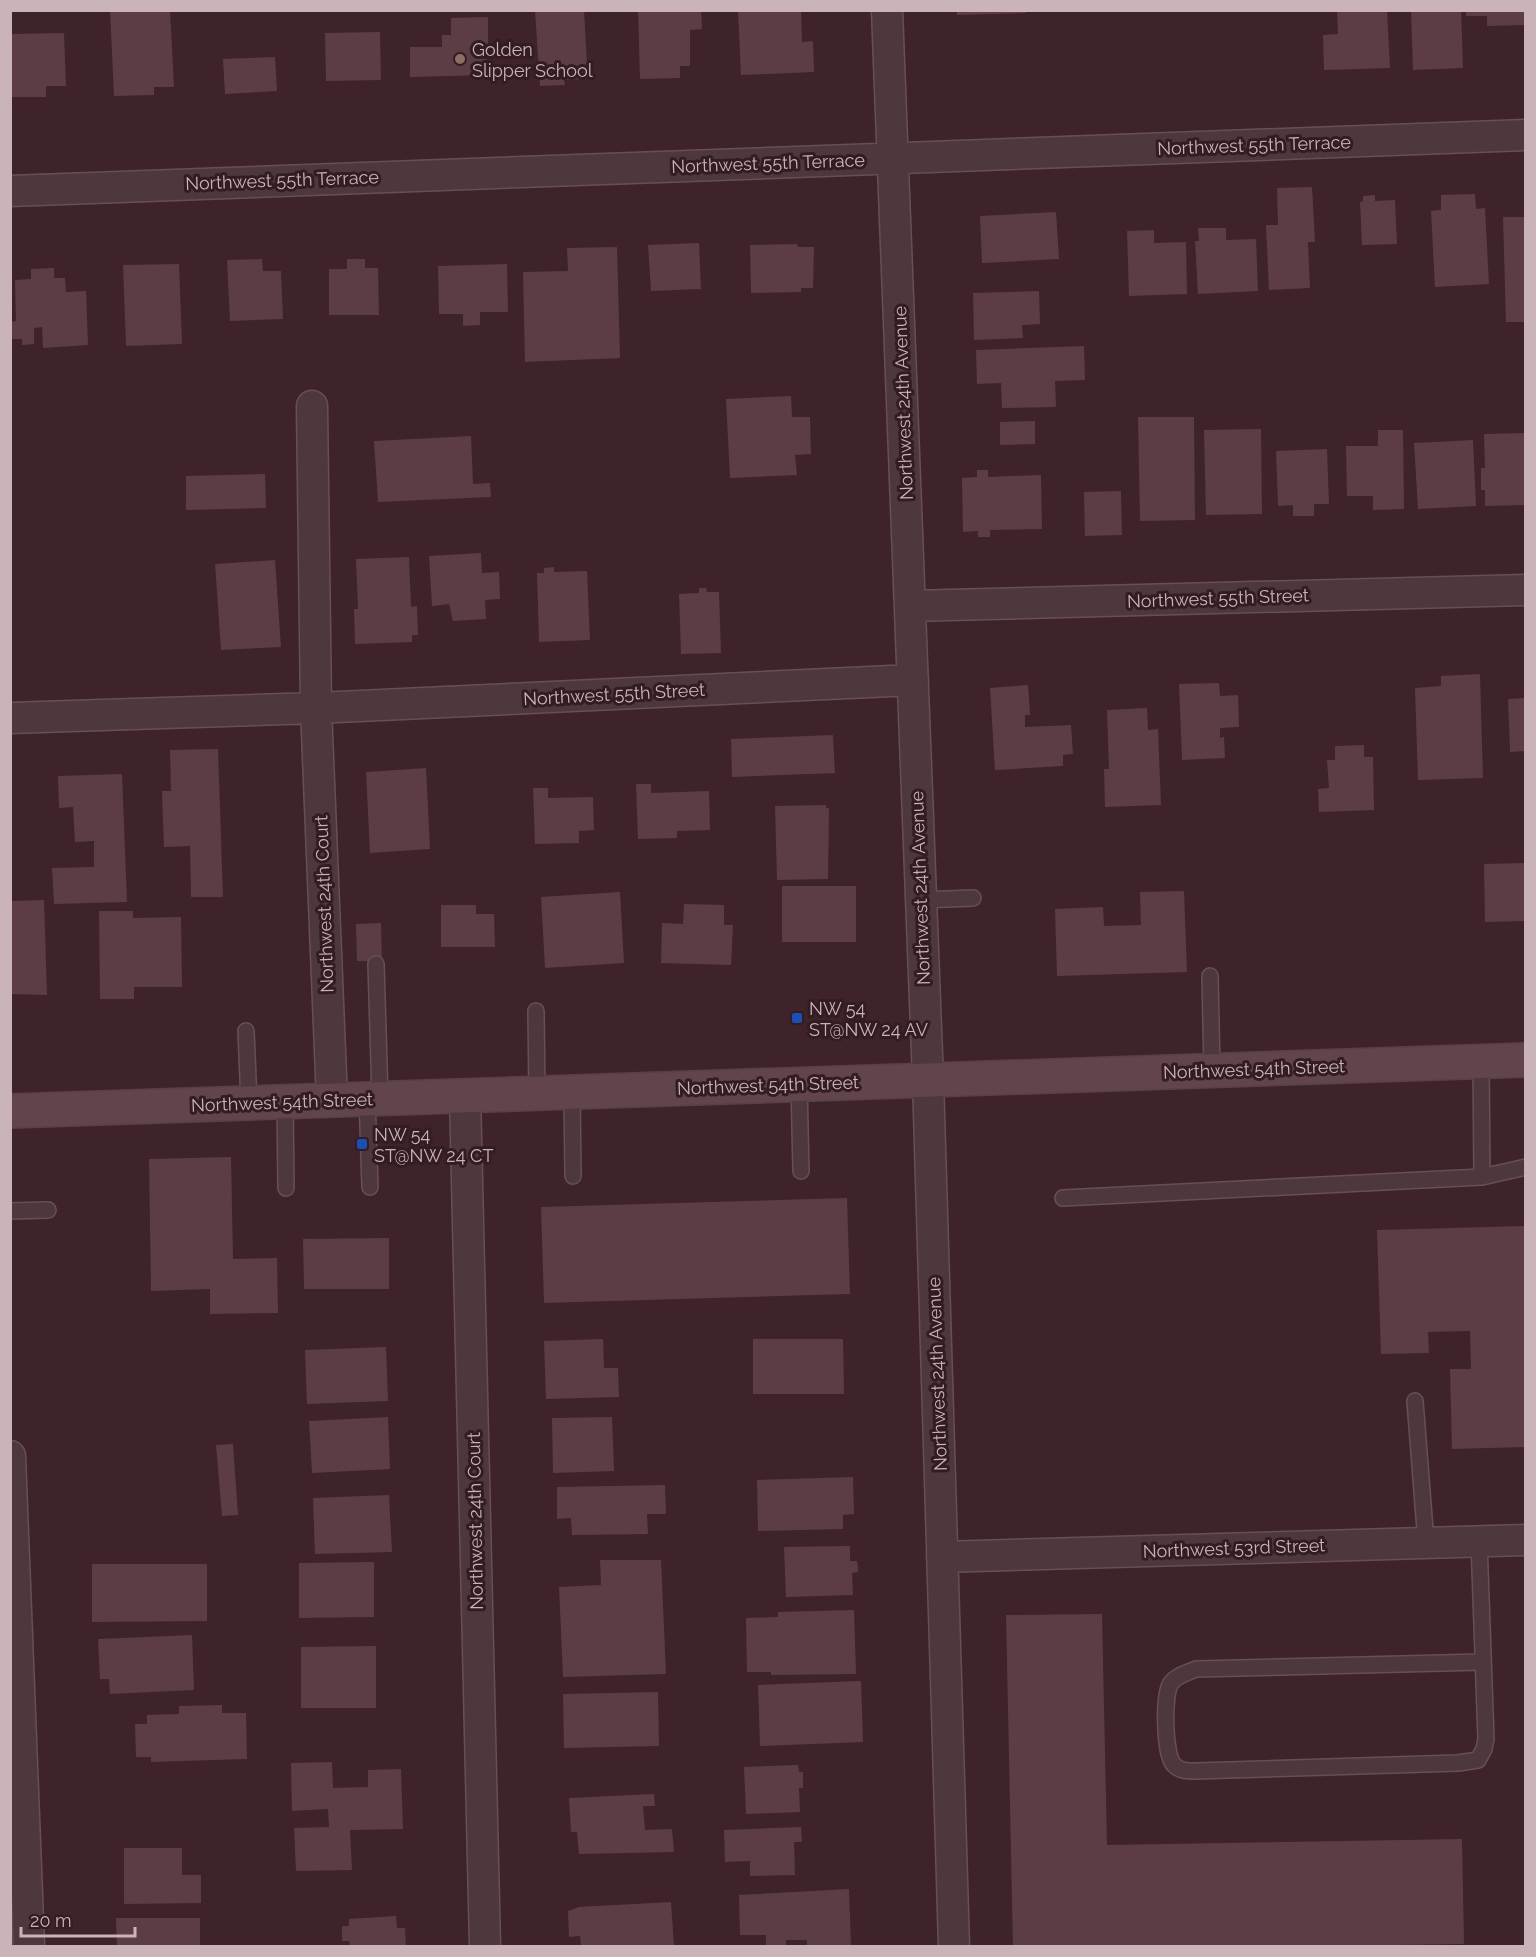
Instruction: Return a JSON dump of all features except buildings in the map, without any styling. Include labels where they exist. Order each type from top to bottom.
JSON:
[{"type":"main road","name":"Northwest 54th Street","points":[[10,1111],[1526,1060]]},
{"type":"street","name":"Northwest 24th Avenue","points":[[887,10],[928,1080],[954,1947]]},
{"type":"street","name":"Northwest 55th Terrace","points":[[10,191],[1526,135]]},
{"type":"street","name":"Northwest 24th Court","points":[[312,406],[315,708],[332,1100]]},
{"type":"street","name":"Northwest 55th Street","points":[[910,606],[1526,590]]},
{"type":"street","name":"Northwest 55th Street","points":[[315,708],[913,680]]},
{"type":"street","points":[[10,718],[315,708]]},
{"type":"street","name":"Northwest 24th Court","points":[[465,1095],[485,1947]]},
{"type":"street","points":[[10,1456],[29,1947]]},
{"type":"street","name":"Northwest 53rd Street","points":[[942,1557],[1526,1539]]},
{"type":"lane","points":[[921,900],[973,898]]},
{"type":"lane","points":[[370,1187],[376,964]]},
{"type":"lane","points":[[1210,976],[1212,1070]]},
{"type":"lane","points":[[536,1011],[537,1093]]},
{"type":"lane","points":[[246,1032],[249,1103]]},
{"type":"lane","points":[[1481,1061],[1482,1178]]},
{"type":"lane","points":[[799,1084],[801,1171]]},
{"type":"lane","points":[[572,1092],[573,1176]]},
{"type":"lane","points":[[285,1102],[286,1188]]},
{"type":"lane","points":[[1063,1198],[1482,1178],[1526,1167]]},
{"type":"lane","points":[[10,1211],[48,1210]]},
{"type":"lane","points":[[1415,1401],[1426,1543]]},
{"type":"lane","points":[[1479,1541],[1486,1739],[1478,1760],[1458,1763],[1196,1771],[1181,1770],[1172,1764],[1167,1750],[1167,1695],[1171,1684],[1180,1676],[1196,1669],[1483,1662]]},
{"type":"place","name":"Golden Slipper School","points":[[460,59]]},
{"type":"place","name":"NW 54 ST@NW 24 AV","points":[[797,1018]]},
{"type":"place","name":"NW 54 ST@NW 24 CT","points":[[362,1144]]}]
